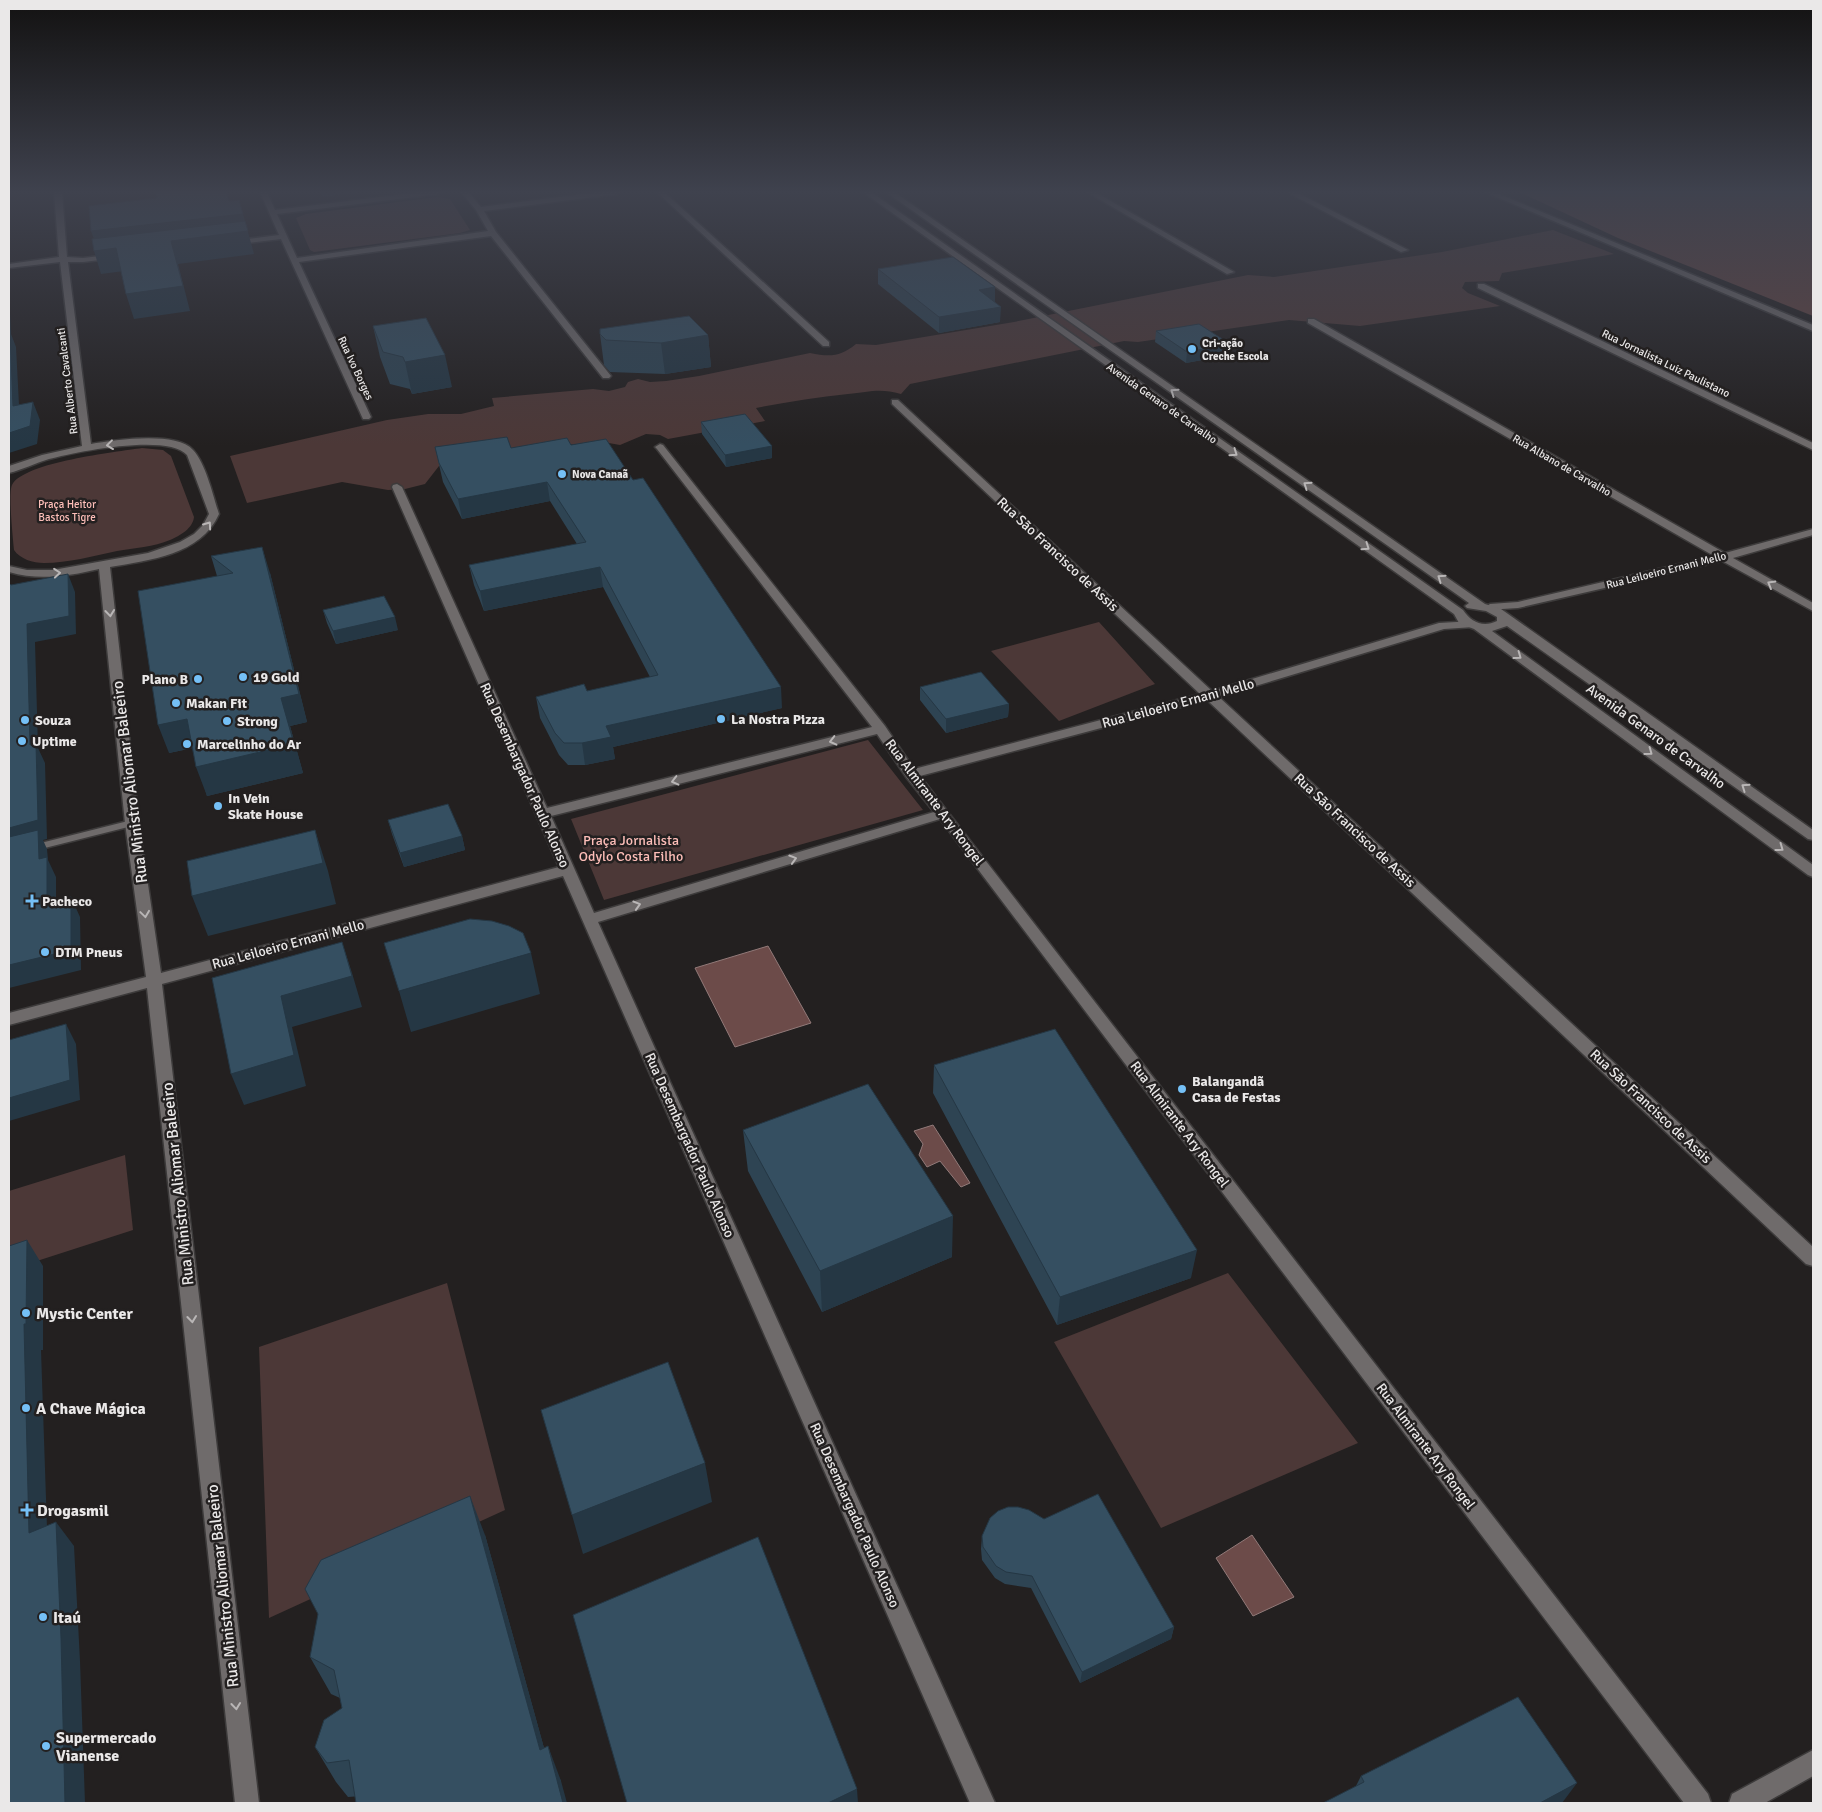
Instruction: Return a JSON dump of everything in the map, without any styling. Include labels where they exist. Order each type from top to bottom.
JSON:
[{"type":"street","name":"Rua Alberto Cavalcanti","points":[[66,277],[87,448]]},
{"type":"street","name":"Rua Ivo Borges","points":[[301,277],[366,417]]},
{"type":"street","points":[[527,277],[606,376]]},
{"type":"street","points":[[752,277],[826,344]]},
{"type":"street","name":"Avenida Genaro de Carvalho","points":[[984,277],[1459,614],[1813,872]]},
{"type":"street","name":"Avenida Genaro de Carvalho","points":[[1010,277],[1485,607],[1502,616],[1813,836]]},
{"type":"street","points":[[1690,277],[1813,328]]},
{"type":"street","name":"Rua Jornalista Luiz Paulistano","points":[[1481,286],[1813,447]]},
{"type":"street","points":[[1042,318],[1058,318],[1063,315],[1062,313]]},
{"type":"street","name":"Rua Albano de Carvalho","points":[[1311,321],[1813,608]]},
{"type":"street","points":[[1089,351],[1089,348],[1096,345],[1110,347]]},
{"type":"street","name":"Rua São Francisco de Assis","points":[[895,402],[1813,1258]]},
{"type":"street","points":[[9,470],[40,457],[87,448],[158,441],[174,444],[187,449],[191,453],[214,514],[213,520],[205,530],[185,544],[151,556],[49,574],[28,573],[9,569]]},
{"type":"street","name":"Rua Almirante Ary Rongel","points":[[660,446],[880,729],[910,774],[943,814],[1699,1803]]},
{"type":"street","name":"Rua Desembargador Paulo Alonso","points":[[397,487],[983,1803]]},
{"type":"street","name":"Rua Leiloeiro Ernani Mello","points":[[1518,606],[1723,557],[1813,532]]},
{"type":"street","name":"Rua Ministro Aliomar Baleeiro","points":[[104,565],[132,822],[154,980],[246,1803]]},
{"type":"street","points":[[1443,626],[1459,614],[1463,608],[1518,606]]},
{"type":"street","points":[[1443,626],[1498,626],[1503,623],[1502,616],[1518,606]]},
{"type":"street","name":"Rua Leiloeiro Ernani Mello","points":[[910,774],[1211,695],[1443,626]]},
{"type":"street","points":[[542,814],[880,729]]},
{"type":"street","points":[[590,919],[943,814]]},
{"type":"street","name":"Rua Leiloeiro Ernani Mello","points":[[9,1019],[567,870]]},
{"type":"street","points":[[1741,1803],[1813,1762]]},
{"type":"lane","points":[[9,854],[132,822]]},
{"type":"green space","points":[[1240,277],[1501,277],[1499,281],[1465,282],[1462,288],[1468,293],[1500,306],[1360,326],[1289,320],[1138,342],[1124,341],[910,384],[901,394],[887,391],[868,392],[813,398],[756,408],[765,421],[668,439],[660,435],[646,434],[620,445],[603,442],[539,447],[455,461],[439,466],[425,484],[405,489],[388,490],[342,482],[247,503],[230,456],[387,420],[428,414],[461,414],[494,406],[492,398],[593,389],[609,391],[625,387],[628,382],[638,379],[650,382],[666,381],[810,353],[834,355],[840,354],[856,344],[876,345],[1014,322]]},
{"type":"green space","name":"Praça Heitor Bastos Tigre","points":[[142,448],[163,450],[171,456],[194,517],[191,525],[182,534],[157,544],[62,562],[44,563],[27,560],[14,550],[10,497],[12,485],[20,477],[34,470],[72,459]]},
{"type":"green space","points":[[1099,622],[1155,684],[1059,721],[991,651]]},
{"type":"green space","name":"Praça Jornalista Odylo Costa Filho","points":[[868,740],[923,810],[604,900],[571,819]]},
{"type":"green space","points":[[125,1155],[133,1230],[9,1270],[9,1191]]},
{"type":"green space","points":[[1228,1273],[1358,1443],[1161,1528],[1054,1342]]},
{"type":"green space","points":[[447,1283],[505,1510],[269,1618],[259,1347]]},
{"type":"shaded area","points":[[1714,277],[1813,277],[1813,316]]},
{"type":"shaded area","points":[[768,946],[811,1023],[735,1047],[695,968]]},
{"type":"shaded area","points":[[933,1125],[970,1183],[961,1187],[940,1161],[927,1167],[919,1155],[923,1144],[914,1131]]},
{"type":"shaded area","points":[[1252,1535],[1294,1597],[1253,1616],[1216,1558]]},
{"type":"building","points":[[122,277],[180,277],[183,286],[126,294]]},
{"type":"building","points":[[888,277],[980,277],[995,287],[979,290],[1001,307],[939,317]]},
{"type":"building","points":[[689,316],[708,335],[661,343],[606,340],[600,334],[600,329]]},
{"type":"building","points":[[426,318],[445,355],[405,362],[403,357],[383,352],[373,326]]},
{"type":"building","points":[[1199,324],[1230,344],[1187,352],[1156,331]]},
{"type":"building","points":[[9,330],[13,406],[33,402],[30,426],[9,433]]},
{"type":"building","points":[[745,414],[772,446],[725,455],[701,422]]},
{"type":"building","points":[[507,437],[511,448],[567,438],[571,445],[606,439],[633,480],[643,478],[781,687],[606,726],[611,737],[582,743],[564,743],[555,733],[536,697],[584,684],[587,691],[658,675],[600,567],[480,591],[469,565],[586,542],[547,482],[458,499],[439,463],[435,447]]},
{"type":"building","points":[[262,547],[299,694],[281,698],[294,744],[196,767],[187,719],[158,725],[138,591],[233,573],[211,556]]},
{"type":"building","points":[[68,574],[69,616],[27,624],[30,745],[36,744],[38,820],[9,828],[9,583],[11,585]]},
{"type":"building","points":[[384,596],[395,617],[333,631],[323,610]]},
{"type":"building","points":[[981,672],[1009,704],[946,719],[920,687]]},
{"type":"building","points":[[448,804],[462,836],[400,853],[388,820]]},
{"type":"building","points":[[38,830],[39,859],[47,857],[47,903],[71,897],[71,950],[9,965],[9,837]]},
{"type":"building","points":[[315,830],[323,863],[192,896],[187,861]]},
{"type":"building","points":[[470,919],[492,921],[523,933],[531,953],[399,991],[384,943]]},
{"type":"building","points":[[342,942],[352,976],[281,996],[294,1055],[231,1074],[212,978]]},
{"type":"building","points":[[66,1024],[70,1080],[9,1098],[9,1040]]},
{"type":"building","points":[[1055,1029],[1197,1250],[1060,1297],[934,1065]]},
{"type":"building","points":[[868,1084],[953,1216],[820,1271],[743,1130]]},
{"type":"building","points":[[27,1240],[26,1324],[24,1324],[29,1533],[56,1522],[65,1803],[9,1803],[9,1246]]},
{"type":"building","points":[[668,1362],[705,1463],[572,1515],[541,1410]]},
{"type":"building","points":[[1098,1494],[1174,1627],[1082,1672],[1032,1576],[1006,1572],[996,1566],[983,1547],[982,1536],[990,1518],[998,1511],[1008,1507],[1029,1510],[1044,1519]]},
{"type":"building","points":[[470,1496],[540,1750],[548,1746],[563,1803],[356,1803],[349,1760],[327,1763],[315,1747],[324,1720],[342,1708],[334,1670],[310,1657],[318,1614],[305,1589],[321,1560]]},
{"type":"building","points":[[758,1537],[857,1789],[828,1803],[627,1803],[573,1615]]},
{"type":"building","points":[[1518,1697],[1577,1783],[1540,1803],[1323,1803],[1364,1782],[1361,1776]]},
{"type":"place","name":"Cri-ação Creche Escola","points":[[1192,349]]},
{"type":"place","name":"Nova Canaã","points":[[562,474]]},
{"type":"place","name":"19 Gold","points":[[243,677]]},
{"type":"place","name":"Plano B","points":[[198,679]]},
{"type":"place","name":"Makan Fit","points":[[176,703]]},
{"type":"place","name":"La Nostra Pizza","points":[[721,719]]},
{"type":"place","name":"Souza","points":[[25,720]]},
{"type":"place","name":"Strong","points":[[227,721]]},
{"type":"place","name":"Uptime","points":[[22,741]]},
{"type":"place","name":"Marcelinho do Ar","points":[[187,744]]},
{"type":"place","name":"In Vein Skate House","points":[[218,806]]},
{"type":"place","name":"Pacheco","points":[[32,901]]},
{"type":"place","name":"DTM Pneus","points":[[45,952]]},
{"type":"place","name":"Balangandã Casa de Festas","points":[[1182,1089]]},
{"type":"place","name":"Mystic Center","points":[[26,1313]]},
{"type":"place","name":"A Chave Mágica","points":[[26,1408]]},
{"type":"place","name":"Drogasmil","points":[[27,1510]]},
{"type":"place","name":"Itaú","points":[[43,1617]]},
{"type":"place","name":"Supermercado Vianense","points":[[46,1746]]}]
